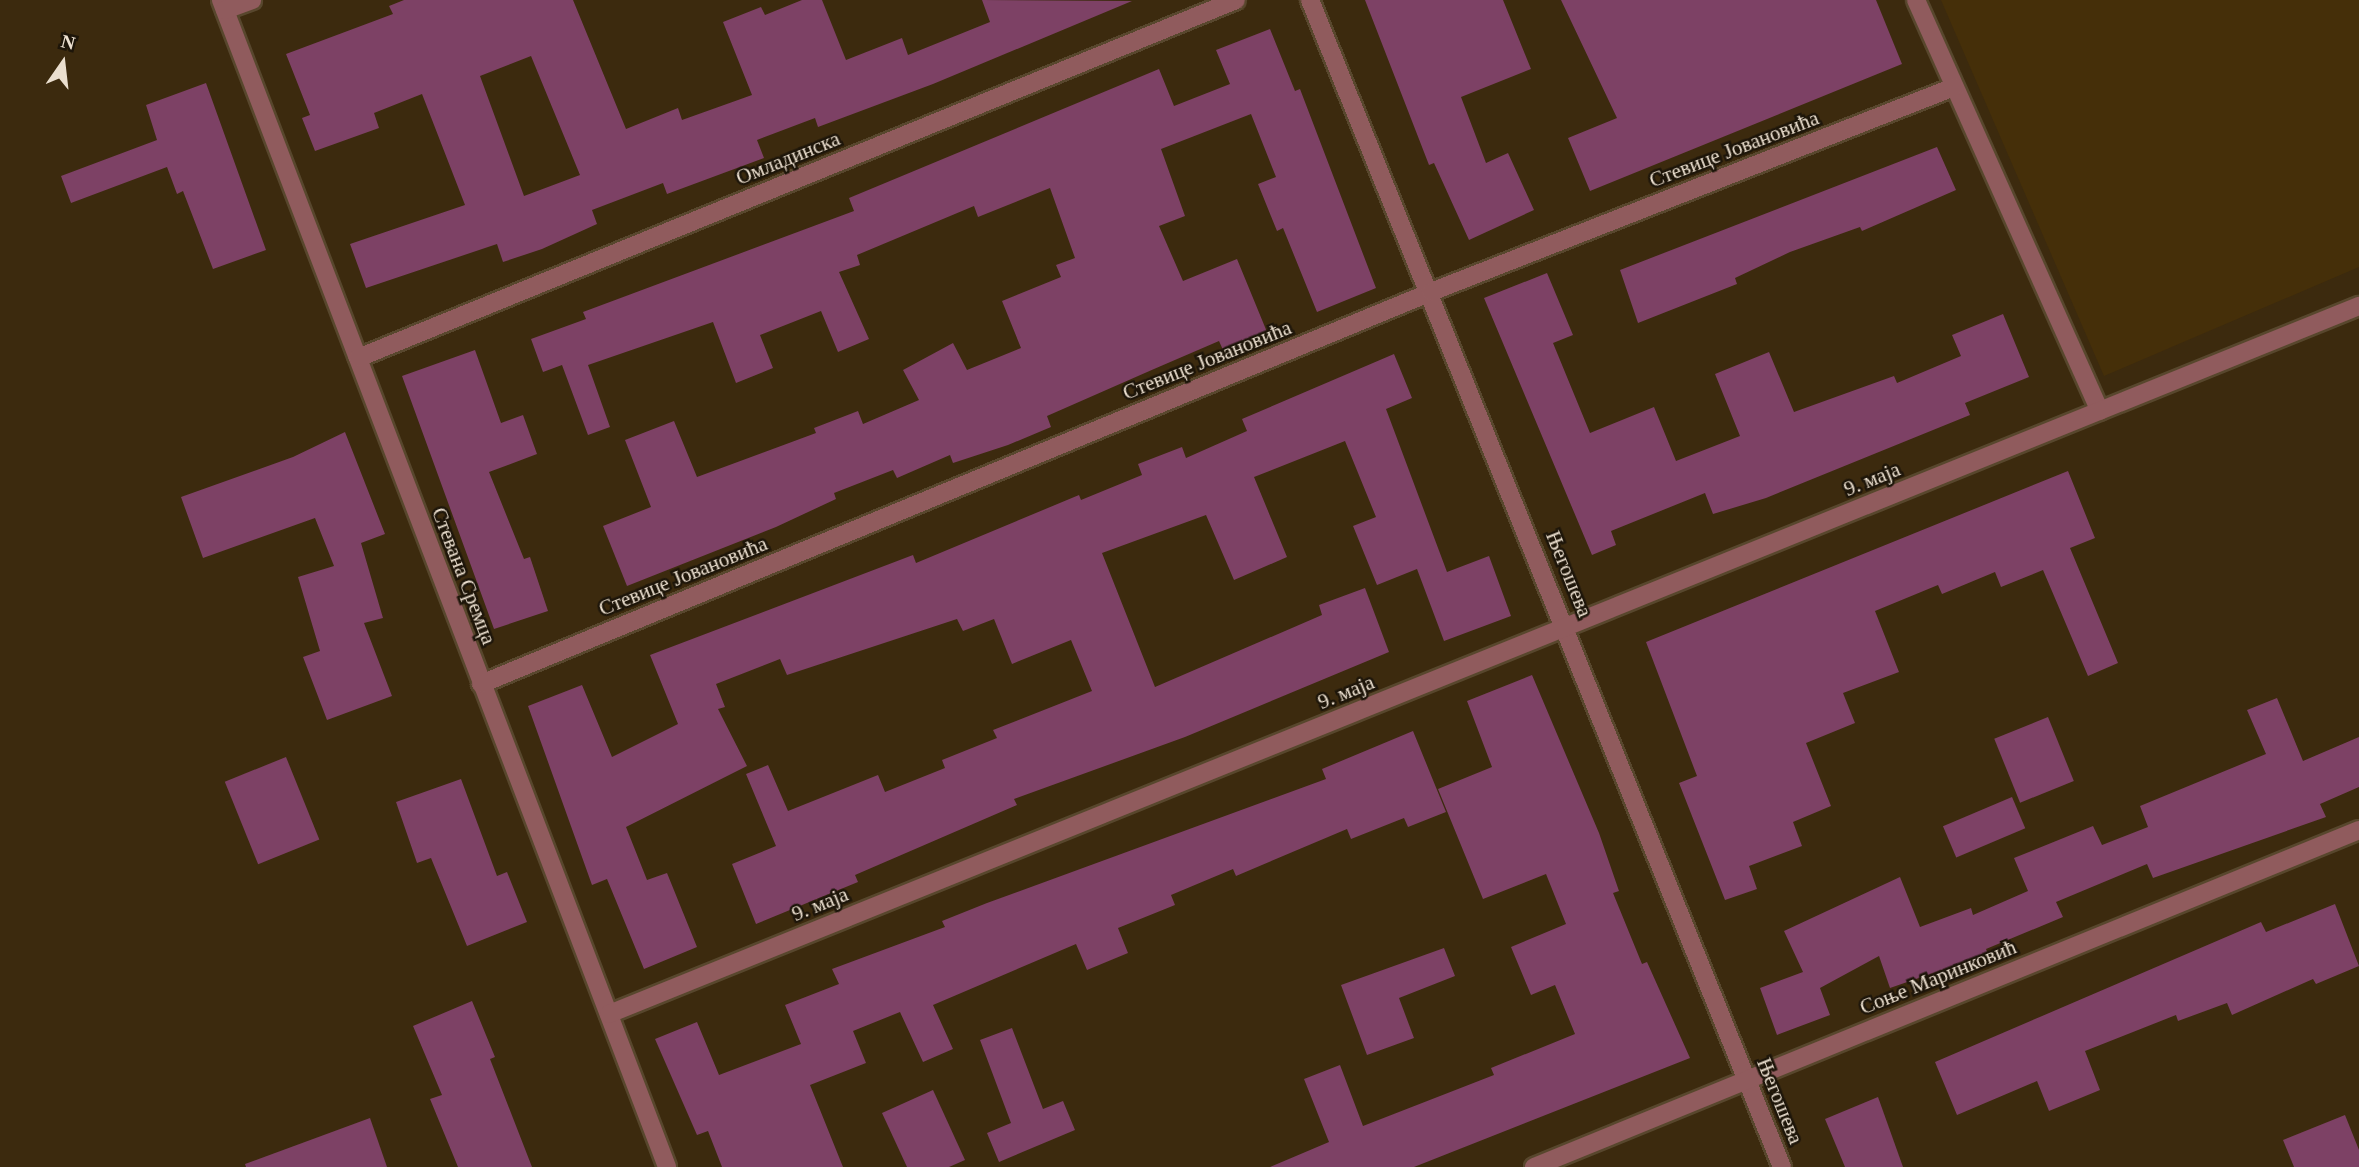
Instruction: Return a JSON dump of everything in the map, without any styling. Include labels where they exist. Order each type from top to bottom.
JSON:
[{"type":"street","points":[[223,5],[252,0]]},
{"type":"street","name":"Омладинска","points":[[358,358],[1236,0]]},
{"type":"street","name":"Његошева","points":[[1310,0],[1782,1167]]},
{"type":"street","points":[[1916,0],[2099,411]]},
{"type":"street","name":"Стевана Сремца","points":[[223,5],[667,1167]]},
{"type":"street","name":"Стевице Јовановића","points":[[481,684],[1430,292],[1954,87]]},
{"type":"street","name":"9. маја","points":[[609,1014],[2359,306]]},
{"type":"street","name":"Соње Маринковић","points":[[1534,1167],[2359,830]]},
{"type":"shaded area","points":[[1941,0],[2359,0],[2359,267],[2104,376]]},
{"type":"building","points":[[404,0],[573,0],[626,129],[678,108],[682,120],[752,95],[723,22],[761,7],[765,15],[802,0],[822,0],[846,60],[902,38],[908,55],[990,22],[982,0],[1132,1],[933,84],[818,127],[815,118],[757,140],[764,158],[667,194],[663,183],[592,210],[597,224],[542,249],[503,262],[497,244],[366,288],[350,244],[465,205],[422,94],[374,113],[379,128],[315,151],[302,118],[310,115],[286,54],[393,14],[389,6]],"holes":[[[531,56],[580,175],[524,196],[480,76]]]},
{"type":"building","points":[[1365,0],[1503,0],[1531,69],[1461,97],[1486,163],[1508,153],[1534,210],[1469,240],[1434,163],[1429,165]]},
{"type":"building","points":[[1561,0],[1876,0],[1902,64],[1590,191],[1568,138],[1617,118]]},
{"type":"building","points":[[1270,29],[1295,91],[1300,89],[1376,288],[1317,312],[1283,228],[1277,231],[1258,184],[1276,177],[1251,114],[1161,149],[1185,216],[1159,226],[1183,281],[1237,259],[1267,332],[1223,350],[1219,341],[1154,369],[1047,416],[1051,427],[1008,445],[953,463],[950,455],[897,478],[893,470],[834,493],[836,499],[776,527],[627,586],[603,526],[651,507],[625,440],[674,421],[697,477],[816,433],[814,428],[858,411],[863,424],[919,400],[903,370],[953,343],[967,370],[1021,348],[1002,301],[1061,277],[1056,265],[1075,258],[1050,188],[978,217],[974,206],[857,255],[860,265],[839,272],[869,339],[838,352],[821,311],[760,335],[773,368],[736,383],[713,322],[588,365],[610,427],[588,435],[562,365],[543,372],[531,339],[586,319],[583,312],[854,211],[849,198],[1159,69],[1174,106],[1230,84],[1216,50]]},
{"type":"building","points":[[206,83],[266,250],[213,269],[183,191],[177,194],[167,167],[71,203],[61,176],[157,140],[146,105]]},
{"type":"building","points":[[1937,147],[1956,190],[1862,231],[1860,227],[1790,252],[1735,278],[1737,284],[1638,323],[1620,270]]},
{"type":"building","points":[[1547,273],[1573,335],[1553,343],[1590,433],[1654,407],[1676,461],[1740,436],[1715,374],[1769,352],[1794,412],[1894,376],[1897,383],[1961,356],[1952,335],[2003,314],[2029,377],[1965,403],[1970,415],[1766,498],[1713,514],[1705,493],[1611,531],[1616,545],[1592,555],[1484,298]]},
{"type":"building","points":[[475,350],[501,423],[523,415],[537,454],[489,472],[524,559],[530,557],[548,611],[494,629],[402,376]]},
{"type":"building","points":[[1394,354],[1412,398],[1386,409],[1447,572],[1489,556],[1511,616],[1444,641],[1417,569],[1377,585],[1353,526],[1376,517],[1345,441],[1254,477],[1287,557],[1234,580],[1206,515],[1102,553],[1155,687],[1322,615],[1319,605],[1365,588],[1389,652],[1185,737],[1014,799],[1017,805],[855,875],[858,882],[756,924],[732,864],[776,846],[746,774],[768,765],[788,811],[878,775],[885,792],[945,768],[942,760],[997,738],[993,730],[1092,691],[1071,640],[1012,664],[994,619],[963,631],[957,619],[787,675],[780,659],[716,684],[725,707],[718,709],[747,766],[626,827],[647,880],[667,873],[697,947],[644,969],[607,879],[592,885],[528,706],[582,685],[612,757],[678,724],[650,655],[913,555],[916,563],[1079,495],[1081,500],[1142,475],[1138,464],[1182,447],[1186,458],[1247,431],[1242,419]]},
{"type":"building","points":[[345,432],[385,534],[361,543],[383,618],[364,623],[392,696],[327,720],[303,657],[320,651],[298,577],[334,566],[315,518],[203,558],[181,497],[293,457]]},
{"type":"building","points":[[2068,471],[2095,538],[2070,548],[2118,663],[2088,676],[2043,570],[2001,587],[1995,572],[1942,594],[1938,585],[1875,611],[1899,672],[1843,693],[1855,723],[1806,743],[1831,806],[1793,822],[1802,846],[1749,866],[1757,889],[1725,900],[1679,783],[1697,776],[1646,642]]},
{"type":"building","points":[[1532,675],[1599,833],[1619,891],[1613,893],[1642,964],[1647,962],[1690,1058],[1414,1167],[1270,1167],[1329,1142],[1304,1079],[1340,1065],[1363,1126],[1494,1075],[1491,1068],[1575,1034],[1555,985],[1531,995],[1511,947],[1566,924],[1546,874],[1483,899],[1438,789],[1492,767],[1467,701]]},
{"type":"building","points":[[2277,698],[2303,761],[2359,737],[2359,787],[2320,804],[2326,817],[2153,878],[2147,864],[2056,902],[2063,917],[1986,949],[1988,954],[1890,988],[1879,956],[1820,988],[1830,1015],[1777,1035],[1760,988],[1803,972],[1784,931],[1900,877],[1920,927],[1971,908],[1973,915],[2028,891],[2014,858],[2093,826],[2102,845],[2148,827],[2140,806],[2266,754],[2247,710]]},
{"type":"building","points":[[2048,717],[2074,781],[2020,803],[1994,739]]},
{"type":"building","points":[[1413,731],[1446,812],[1408,827],[1404,818],[1351,839],[1347,829],[1236,876],[1233,869],[1171,895],[1175,905],[1118,928],[1128,953],[1087,970],[1076,944],[933,1005],[953,1049],[923,1062],[900,1012],[853,1031],[866,1063],[810,1085],[843,1167],[722,1167],[708,1131],[697,1135],[655,1039],[697,1022],[719,1075],[801,1044],[785,1005],[839,984],[832,969],[945,927],[942,921],[987,903],[1326,779],[1322,769]]},
{"type":"building","points":[[286,757],[319,840],[258,864],[225,782]]},
{"type":"building","points":[[461,779],[497,876],[507,872],[527,922],[467,946],[431,858],[417,863],[396,802]]},
{"type":"building","points":[[2012,797],[2025,828],[1956,858],[1943,826]]},
{"type":"building","points":[[2335,904],[2359,966],[2316,984],[2313,979],[2232,1015],[2227,1003],[2178,1021],[2176,1015],[2085,1051],[2100,1090],[2049,1111],[2037,1081],[1957,1115],[1935,1062],[2261,922],[2266,932]]},
{"type":"building","points":[[1444,948],[1455,976],[1399,998],[1414,1038],[1367,1055],[1341,985]]},
{"type":"building","points":[[472,1001],[495,1057],[490,1059],[532,1167],[458,1167],[430,1099],[442,1095],[413,1026]]},
{"type":"building","points":[[1012,1028],[1043,1109],[1063,1101],[1075,1130],[999,1162],[987,1133],[1011,1123],[980,1040]]},
{"type":"building","points":[[933,1090],[965,1160],[949,1167],[907,1167],[882,1113]]},
{"type":"building","points":[[1878,1097],[1903,1167],[1845,1167],[1825,1119]]},
{"type":"building","points":[[2345,1115],[2359,1150],[2359,1167],[2294,1167],[2283,1140]]},
{"type":"building","points":[[370,1118],[387,1167],[246,1167],[245,1164]]}]
